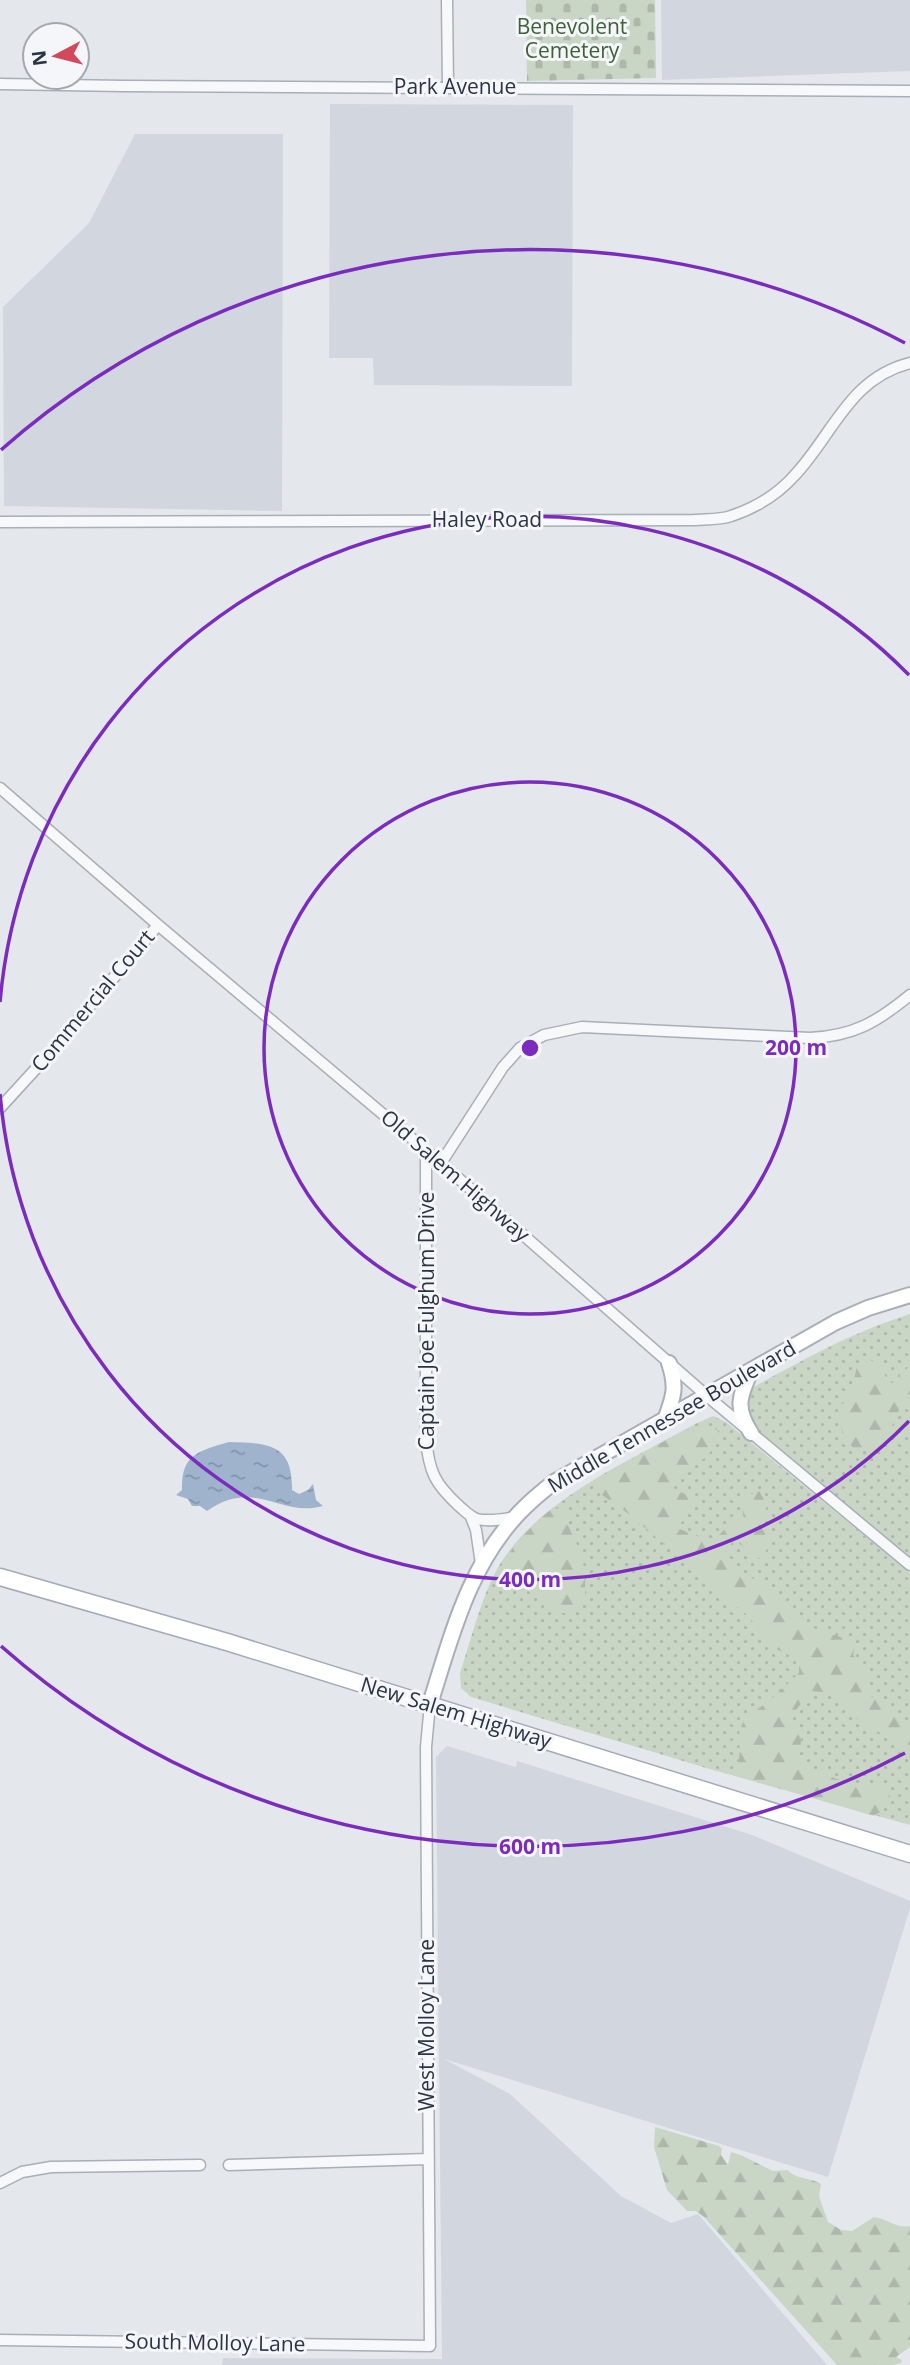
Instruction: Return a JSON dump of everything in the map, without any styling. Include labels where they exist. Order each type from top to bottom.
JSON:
[{"type":"main road","name":"Middle Tennessee Boulevard","points":[[429,1704],[466,1593],[481,1564],[524,1507],[554,1482],[836,1322],[868,1308],[910,1295]]},
{"type":"main road","points":[[665,1420],[674,1392],[674,1379],[669,1363]]},
{"type":"main road","points":[[751,1371],[741,1392],[740,1404],[744,1422],[751,1433]]},
{"type":"main road","name":"New Salem Highway","points":[[0,1577],[227,1642],[910,1854]]},
{"type":"street","points":[[447,0],[448,87]]},
{"type":"street","name":"Park Avenue","points":[[0,84],[910,91]]},
{"type":"street","name":"Haley Road","points":[[0,522],[694,520],[729,517],[767,500],[794,476],[850,402],[874,377],[910,363]]},
{"type":"street","name":"Old Salem Highway","points":[[0,788],[441,1163],[707,1396],[910,1566]]},
{"type":"street","name":"Commercial Court","points":[[0,1108],[53,1051],[158,925]]},
{"type":"street","name":"Captain Joe Fulghum Drive","points":[[441,1163],[503,1067],[524,1045],[544,1035],[582,1027],[829,1037],[867,1026],[910,995]]},
{"type":"street","name":"Captain Joe Fulghum Drive","points":[[426,1151],[428,1461],[434,1480],[444,1493],[471,1517]]},
{"type":"street","points":[[471,1517],[480,1520],[516,1517]]},
{"type":"street","points":[[471,1517],[476,1530],[481,1564]]},
{"type":"street","name":"West Molloy Lane","points":[[429,1704],[426,1747],[430,2346]]},
{"type":"street","points":[[229,2165],[428,2159]]},
{"type":"street","points":[[0,2183],[22,2172],[51,2167],[200,2165]]},
{"type":"street","name":"South Molloy Lane","points":[[0,2340],[430,2346]]},
{"type":"shaded area","points":[[661,0],[910,0],[910,71],[662,80]]},
{"type":"shaded area","points":[[330,104],[573,105],[572,386],[374,385],[373,358],[329,358]]},
{"type":"shaded area","points":[[135,134],[283,134],[282,511],[4,506],[3,307],[89,223]]},
{"type":"shaded area","points":[[447,1746],[516,1767],[517,1761],[752,1835],[910,1901],[828,2177],[444,2059],[510,2094],[621,2196],[671,2223],[698,2214],[827,2365],[222,2365],[223,2358],[442,2359],[436,1757]]},
{"type":"green space","name":"Benevolent Cemetery","points":[[526,0],[655,0],[656,78],[527,81]]},
{"type":"green space","points":[[910,1314],[910,1559],[761,1434],[749,1418],[746,1407],[752,1388],[848,1338]]},
{"type":"green space","points":[[870,1360],[880,1365],[890,1385],[910,1365],[910,1393],[881,1443],[855,1450],[842,1429],[841,1411],[852,1391],[859,1363]]},
{"type":"green space","points":[[713,1416],[726,1422],[910,1573],[910,1825],[713,1770],[471,1697],[461,1688],[460,1673],[491,1581],[507,1554],[528,1530],[552,1508],[609,1471]]},
{"type":"green space","points":[[716,1427],[721,1438],[708,1455],[679,1478],[673,1488],[698,1501],[677,1528],[712,1542],[735,1519],[744,1519],[742,1509],[745,1497],[759,1491],[767,1505],[763,1519],[771,1535],[763,1561],[734,1540],[721,1557],[767,1588],[813,1628],[856,1642],[853,1655],[869,1672],[868,1694],[910,1724],[910,1751],[857,1719],[834,1693],[811,1691],[789,1722],[802,1735],[799,1755],[817,1770],[839,1780],[887,1788],[890,1797],[883,1810],[874,1816],[737,1776],[740,1749],[738,1737],[744,1719],[770,1700],[799,1673],[799,1660],[776,1649],[747,1615],[630,1515],[594,1489],[593,1481],[684,1430]]},
{"type":"green space","points":[[554,1507],[565,1513],[581,1553],[585,1574],[585,1594],[580,1606],[571,1613],[556,1613],[510,1577],[502,1564],[525,1533]]},
{"type":"green space","points":[[655,2127],[719,2146],[728,2165],[731,2152],[773,2171],[788,2170],[821,2184],[819,2196],[828,2222],[841,2230],[852,2231],[874,2217],[901,2226],[910,2226],[910,2347],[896,2357],[902,2360],[901,2363],[837,2365],[704,2217],[696,2211],[687,2211],[667,2190],[654,2147]]},
{"type":"water","points":[[229,1442],[256,1443],[276,1449],[288,1463],[292,1490],[299,1494],[313,1484],[316,1500],[323,1506],[293,1507],[267,1500],[239,1498],[207,1511],[200,1506],[192,1506],[188,1499],[176,1495],[182,1490],[185,1469],[194,1456]]}]
